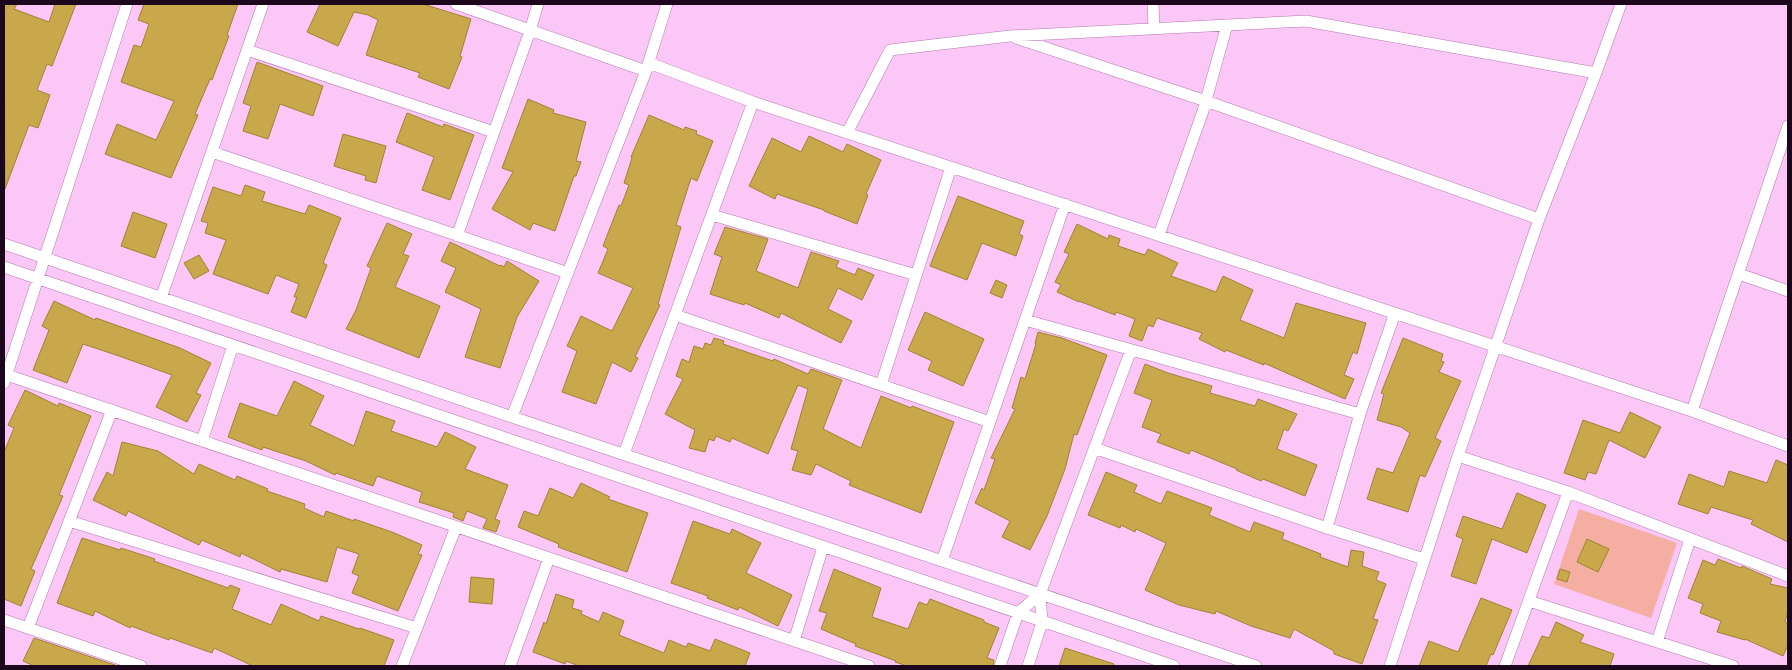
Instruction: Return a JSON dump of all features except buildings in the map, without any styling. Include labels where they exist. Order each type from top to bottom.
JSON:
[{"type":"street","points":[[127,4],[5,377],[112,410],[869,666]]},
{"type":"street","points":[[161,298],[264,4]]},
{"type":"street","points":[[456,4],[530,31],[647,67],[1692,411],[1788,446]]},
{"type":"street","points":[[457,236],[538,4]]},
{"type":"street","points":[[512,417],[647,67],[667,4]]},
{"type":"street","points":[[1153,4],[1154,29]]},
{"type":"street","points":[[1390,666],[1458,456],[1539,219],[1596,73],[1620,4]]},
{"type":"street","points":[[847,133],[890,50],[1010,36],[1306,21],[1596,73]]},
{"type":"street","points":[[1159,235],[1206,102],[1227,25]]},
{"type":"street","points":[[1010,36],[1206,102],[1539,219]]},
{"type":"street","points":[[247,50],[494,132]]},
{"type":"street","points":[[624,454],[753,102]]},
{"type":"street","points":[[1692,411],[1738,274],[1785,145],[1788,126]]},
{"type":"street","points":[[212,152],[568,273]]},
{"type":"street","points":[[880,385],[951,167]]},
{"type":"street","points":[[942,561],[1065,204]]},
{"type":"street","points":[[712,215],[916,275]]},
{"type":"street","points":[[4,244],[512,417],[1256,666]]},
{"type":"street","points":[[4,267],[1018,613],[1153,663],[1174,666]]},
{"type":"street","points":[[1738,274],[1788,292]]},
{"type":"street","points":[[1327,528],[1360,414],[1395,313]]},
{"type":"street","points":[[675,314],[990,422]]},
{"type":"street","points":[[1025,320],[1360,414]]},
{"type":"street","points":[[202,441],[233,346]]},
{"type":"street","points":[[1028,666],[1042,622],[1040,594],[1131,350]]},
{"type":"street","points":[[28,628],[112,410]]},
{"type":"street","points":[[1094,448],[1327,528],[1424,559]]},
{"type":"street","points":[[1458,456],[1568,492],[1788,576]]},
{"type":"street","points":[[1505,666],[1568,492]]},
{"type":"street","points":[[69,520],[417,628]]},
{"type":"street","points":[[402,666],[456,527]]},
{"type":"street","points":[[1657,642],[1690,539]]},
{"type":"street","points":[[794,641],[823,547]]},
{"type":"street","points":[[510,666],[549,558]]},
{"type":"street","points":[[1000,666],[1018,613],[1040,594]]},
{"type":"street","points":[[1529,601],[1733,666]]},
{"type":"street","points":[[4,620],[128,664],[141,666]]},
{"type":"shaded area","points":[[1579,509],[1677,543],[1651,618],[1554,584]]}]
